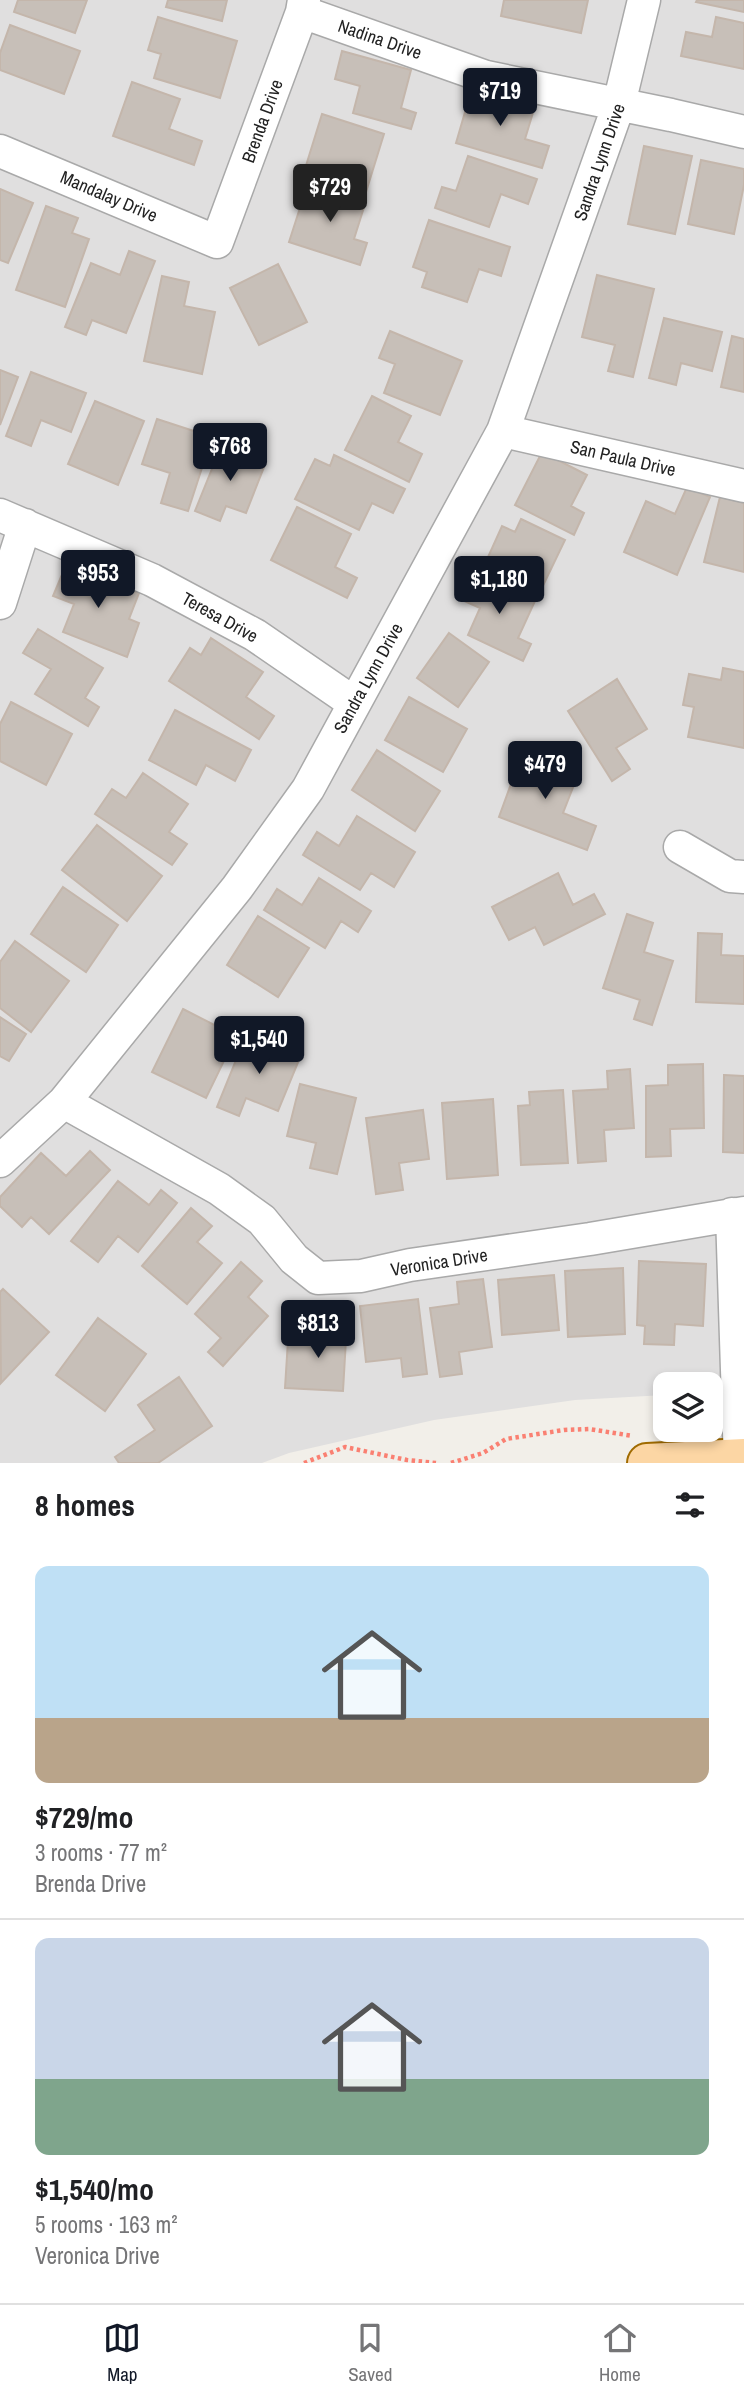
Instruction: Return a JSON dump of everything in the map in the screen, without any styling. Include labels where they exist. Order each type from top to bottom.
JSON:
[{"type":"main road","points":[[646,1450],[742,1460]]},
{"type":"street","name":"Sandra Lynn Drive","points":[[0,1161],[64,1102],[237,888],[308,789],[503,431],[619,104],[644,0]]},
{"type":"street","name":"Nadina Drive","points":[[303,6],[486,77],[744,132]]},
{"type":"street","name":"Brenda Drive","points":[[217,242],[303,6]]},
{"type":"street","name":"Mandalay Drive","points":[[0,151],[217,242]]},
{"type":"street","name":"San Paula Drive","points":[[503,431],[744,486]]},
{"type":"street","name":"Teresa Drive","points":[[13,520],[152,580],[255,635],[354,703]]},
{"type":"street","points":[[0,603],[13,520]]},
{"type":"street","points":[[680,847],[730,876],[744,877]]},
{"type":"street","name":"Veronica Drive","points":[[64,1102],[219,1189],[262,1220],[294,1259],[318,1278],[361,1276],[410,1265],[590,1239],[738,1213]]},
{"type":"street","points":[[738,1213],[742,1460]]},
{"type":"path","points":[[451,1463],[483,1453],[506,1439],[564,1430],[589,1429],[646,1450]]},
{"type":"path","points":[[304,1463],[345,1447],[436,1463]]},
{"type":"shaded area","points":[[0,0],[744,0],[744,1391],[723,1392],[723,1372],[653,1372],[653,1396],[575,1400],[434,1420],[289,1453],[262,1463],[0,1463]]},
{"type":"building","points":[[18,0],[87,0],[75,33],[14,12]]},
{"type":"building","points":[[168,0],[227,0],[222,21],[166,7]]},
{"type":"building","points":[[504,0],[588,0],[581,33],[501,16]]},
{"type":"building","points":[[744,0],[744,12],[696,2]]},
{"type":"building","points":[[158,17],[237,41],[220,98],[154,78],[161,54],[148,50]]},
{"type":"building","points":[[716,17],[744,23],[744,69],[681,56],[686,32],[712,37]]},
{"type":"building","points":[[10,25],[80,51],[64,94],[0,70],[0,53]]},
{"type":"building","points":[[342,51],[411,70],[401,108],[416,113],[411,129],[353,113],[360,86],[335,79]]},
{"type":"building","points":[[132,82],[180,99],[169,129],[202,141],[194,165],[113,136]]},
{"type":"building","points":[[472,88],[535,106],[525,139],[549,146],[542,168],[456,143]]},
{"type":"building","points":[[322,114],[384,134],[366,192],[304,172]]},
{"type":"building","points":[[644,146],[692,156],[675,234],[628,224]]},
{"type":"building","points":[[468,156],[537,179],[528,204],[501,194],[489,227],[435,208],[442,187],[456,191]]},
{"type":"building","points":[[701,160],[744,169],[744,185],[734,234],[688,224]]},
{"type":"building","points":[[308,183],[366,201],[354,239],[367,243],[360,265],[289,242]]},
{"type":"building","points":[[0,189],[33,203],[8,263],[0,260]]},
{"type":"building","points":[[46,206],[78,218],[72,233],[89,239],[65,307],[16,290]]},
{"type":"building","points":[[429,220],[510,247],[501,276],[479,269],[467,302],[422,287],[427,272],[413,267]]},
{"type":"building","points":[[129,251],[155,261],[126,333],[92,320],[86,335],[65,327],[91,263],[120,275]]},
{"type":"building","points":[[278,264],[307,322],[259,345],[230,288]]},
{"type":"building","points":[[597,275],[654,289],[633,377],[608,371],[615,345],[582,337]]},
{"type":"building","points":[[162,276],[189,282],[184,306],[215,312],[202,374],[144,361]]},
{"type":"building","points":[[664,318],[722,332],[712,371],[681,363],[676,385],[649,378]]},
{"type":"building","points":[[390,331],[462,361],[440,415],[384,393],[395,364],[379,358]]},
{"type":"building","points":[[732,336],[744,339],[744,392],[721,387]]},
{"type":"building","points":[[0,370],[18,377],[0,425]]},
{"type":"building","points":[[31,372],[86,393],[71,432],[41,420],[31,446],[6,436]]},
{"type":"building","points":[[372,396],[411,416],[398,442],[422,454],[409,482],[345,450]]},
{"type":"building","points":[[95,401],[144,421],[118,485],[68,464]]},
{"type":"building","points":[[157,419],[212,437],[188,511],[161,503],[170,473],[142,464]]},
{"type":"building","points":[[222,444],[266,462],[246,513],[226,506],[220,521],[195,511]]},
{"type":"building","points":[[542,452],[587,475],[571,506],[584,513],[574,535],[515,505]]},
{"type":"building","points":[[334,455],[405,489],[393,513],[372,503],[359,530],[295,499],[315,459],[330,466]]},
{"type":"building","points":[[687,487],[710,497],[677,575],[624,552],[646,501],[675,514]]},
{"type":"building","points":[[720,497],[744,503],[744,572],[704,562]]},
{"type":"building","points":[[297,507],[351,534],[335,567],[357,578],[347,598],[271,560]]},
{"type":"building","points":[[521,519],[565,540],[540,592],[484,566],[502,526],[515,532]]},
{"type":"building","points":[[66,565],[139,593],[129,619],[139,623],[127,657],[63,632],[74,604],[53,596]]},
{"type":"building","points":[[474,573],[535,601],[518,638],[531,644],[523,661],[468,635],[480,608],[462,600]]},
{"type":"building","points":[[38,629],[103,668],[85,698],[99,707],[88,726],[35,694],[51,669],[23,653]]},
{"type":"building","points":[[449,633],[489,662],[458,707],[417,678]]},
{"type":"building","points":[[211,638],[263,672],[246,697],[274,716],[259,739],[169,681],[190,648],[201,655]]},
{"type":"building","points":[[723,668],[744,672],[744,748],[688,737],[694,707],[683,705],[689,674],[721,680]]},
{"type":"building","points":[[617,679],[647,729],[616,748],[630,769],[612,781],[568,711]]},
{"type":"building","points":[[409,697],[467,729],[443,772],[385,740]]},
{"type":"building","points":[[11,702],[72,734],[46,785],[0,761],[0,724]]},
{"type":"building","points":[[175,710],[251,750],[235,781],[206,765],[196,785],[149,760]]},
{"type":"building","points":[[377,750],[440,791],[415,831],[352,790]]},
{"type":"building","points":[[523,751],[579,772],[563,813],[596,826],[587,850],[499,817]]},
{"type":"building","points":[[143,773],[188,804],[169,832],[187,844],[172,865],[95,814],[112,789],[126,798]]},
{"type":"building","points":[[357,816],[415,852],[394,887],[371,873],[360,890],[303,855],[317,832],[339,846]]},
{"type":"building","points":[[97,825],[162,876],[127,921],[62,870]]},
{"type":"building","points":[[558,873],[573,905],[594,894],[605,914],[544,945],[535,927],[509,940],[492,907]]},
{"type":"building","points":[[319,878],[371,911],[358,932],[341,921],[325,948],[264,910],[277,889],[302,905]]},
{"type":"building","points":[[63,887],[118,925],[86,972],[31,934]]},
{"type":"building","points":[[627,914],[653,923],[644,952],[673,961],[652,1025],[634,1019],[640,1000],[603,988]]},
{"type":"building","points":[[258,916],[309,948],[278,997],[227,965]]},
{"type":"building","points":[[698,933],[722,934],[721,955],[744,956],[744,1004],[696,1002]]},
{"type":"building","points":[[15,941],[69,981],[31,1032],[0,1008],[0,962]]},
{"type":"building","points":[[183,1009],[236,1036],[206,1098],[152,1072]]},
{"type":"building","points":[[0,1017],[26,1034],[9,1061],[0,1056]]},
{"type":"building","points":[[247,1033],[301,1055],[278,1111],[246,1098],[239,1116],[217,1107]]},
{"type":"building","points":[[703,1064],[704,1128],[670,1129],[671,1156],[646,1157],[646,1086],[668,1085],[668,1065]]},
{"type":"building","points":[[630,1069],[634,1128],[604,1130],[606,1161],[578,1163],[573,1091],[608,1089],[607,1071]]},
{"type":"building","points":[[724,1075],[744,1076],[744,1153],[723,1152]]},
{"type":"building","points":[[300,1084],[356,1098],[337,1174],[310,1168],[316,1143],[287,1136]]},
{"type":"building","points":[[563,1090],[568,1163],[521,1165],[518,1106],[530,1105],[529,1092]]},
{"type":"building","points":[[493,1099],[498,1175],[447,1179],[442,1103]]},
{"type":"building","points":[[423,1110],[429,1159],[399,1163],[403,1190],[376,1194],[366,1118]]},
{"type":"building","points":[[90,1151],[110,1170],[49,1234],[31,1217],[22,1227],[0,1206],[0,1197],[41,1153],[66,1176]]},
{"type":"building","points":[[118,1181],[149,1205],[161,1190],[177,1203],[138,1252],[118,1236],[98,1262],[71,1241]]},
{"type":"building","points":[[191,1208],[212,1226],[197,1242],[222,1263],[187,1304],[142,1266]]},
{"type":"building","points":[[639,1261],[706,1264],[703,1326],[675,1324],[674,1345],[644,1344],[645,1326],[637,1325]]},
{"type":"building","points":[[241,1262],[262,1281],[248,1297],[268,1316],[223,1366],[208,1352],[221,1338],[195,1314]]},
{"type":"building","points":[[623,1268],[625,1334],[568,1337],[565,1271]]},
{"type":"building","points":[[554,1275],[559,1330],[502,1335],[498,1280]]},
{"type":"building","points":[[483,1279],[492,1347],[459,1352],[462,1374],[440,1377],[430,1308],[459,1304],[457,1282]]},
{"type":"building","points":[[3,1289],[49,1332],[1,1383],[0,1292]]},
{"type":"building","points":[[418,1299],[427,1374],[403,1377],[401,1358],[366,1362],[360,1306]]},
{"type":"building","points":[[98,1318],[146,1354],[105,1411],[56,1375]]},
{"type":"building","points":[[321,1320],[347,1322],[343,1391],[285,1388],[288,1340],[320,1342]]},
{"type":"building","points":[[179,1377],[212,1426],[158,1463],[119,1463],[115,1457],[155,1430],[138,1405]]}]
